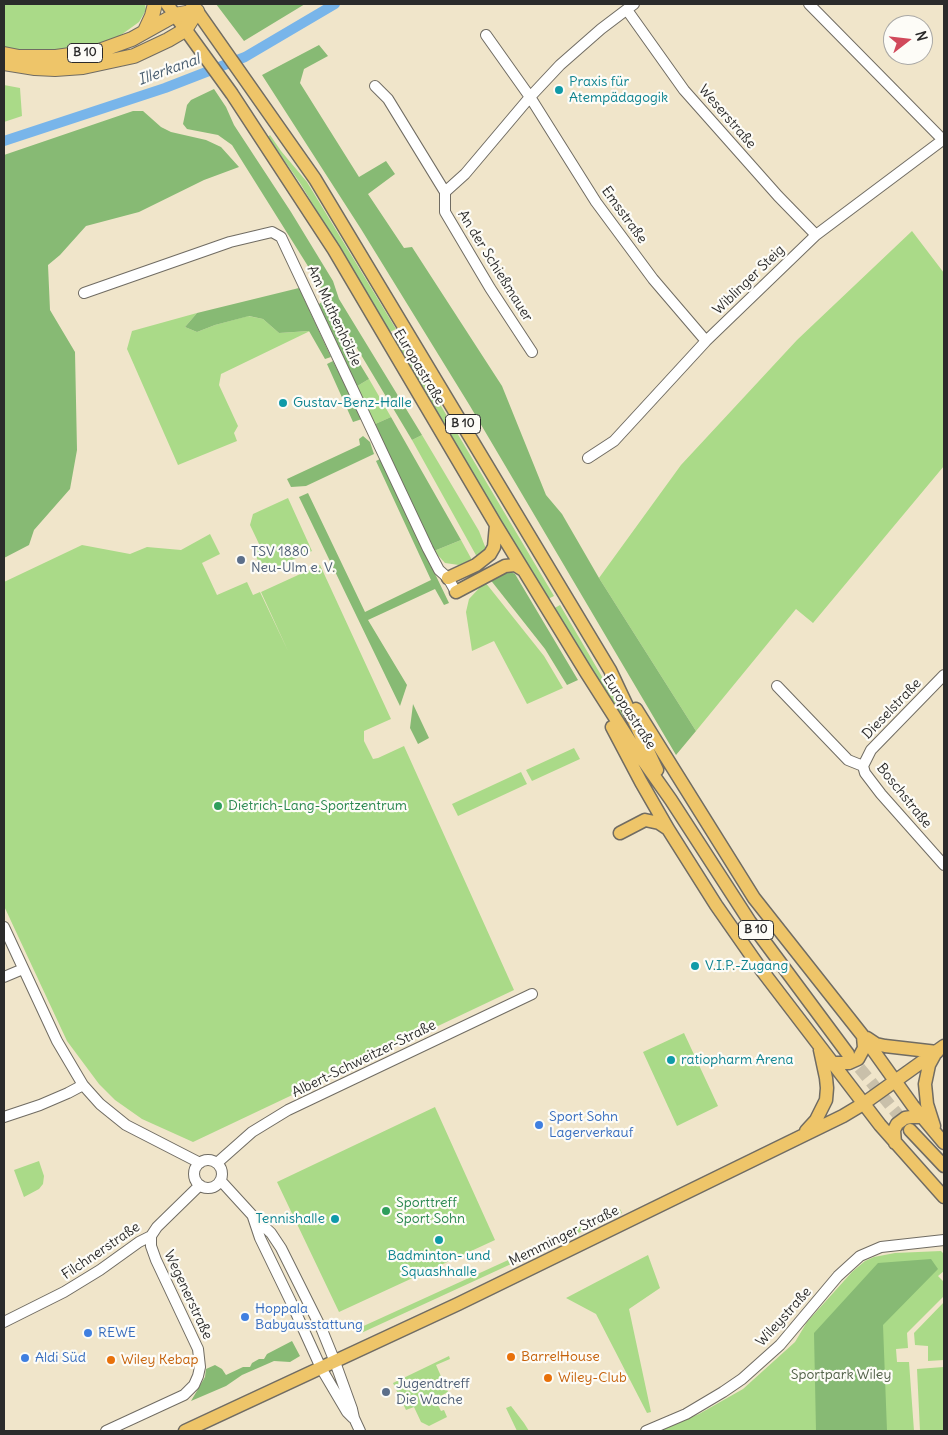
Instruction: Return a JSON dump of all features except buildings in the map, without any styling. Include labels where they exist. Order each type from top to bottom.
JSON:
[{"type":"highway","points":[[145,31],[155,4]]},
{"type":"highway","points":[[185,30],[195,7]]},
{"type":"highway","name":"B 10","points":[[4,54],[19,57],[48,57],[89,53],[115,46],[145,31],[171,9],[195,7]]},
{"type":"highway","name":"B 10","points":[[4,64],[55,69],[83,67],[134,56],[185,30]]},
{"type":"main road","name":"Europastraße","points":[[195,7],[315,179],[610,670],[671,800]]},
{"type":"main road","name":"Europastraße","points":[[171,9],[232,94],[334,250],[523,570],[635,749],[671,800],[750,922],[848,1054]]},
{"type":"main road","points":[[448,578],[476,566],[490,554],[494,547],[496,525]]},
{"type":"main road","points":[[456,592],[505,566],[515,565],[523,570]]},
{"type":"main road","points":[[610,670],[754,898],[863,1036],[942,1141]]},
{"type":"main road","points":[[586,672],[641,782],[668,829],[732,929],[863,1104],[944,1197]]},
{"type":"main road","points":[[641,782],[647,808],[645,820]]},
{"type":"main road","points":[[620,833],[645,820],[659,823],[668,829]]},
{"type":"main road","points":[[863,1036],[876,1044],[885,1046],[940,1049],[928,1070],[926,1093],[930,1118],[942,1141]]},
{"type":"main road","points":[[832,1063],[849,1063],[858,1059],[864,1048],[863,1036]]},
{"type":"main road","points":[[799,1138],[816,1120],[826,1100],[826,1078],[818,1046]]},
{"type":"main road","name":"Memminger Straße","points":[[185,1431],[458,1304],[799,1138],[863,1104],[940,1049]]},
{"type":"main road","points":[[895,1143],[894,1130],[897,1124],[905,1118],[923,1117]]},
{"type":"main road","points":[[910,1130],[944,1166]]},
{"type":"street","points":[[809,4],[944,140]]},
{"type":"street","points":[[444,192],[465,174],[530,97],[560,65],[601,29],[630,7]]},
{"type":"street","name":"Weserstraße","points":[[630,7],[684,90],[778,196],[816,235]]},
{"type":"street","points":[[486,35],[530,97]]},
{"type":"street","name":"An der Schießmauer","points":[[375,86],[388,99],[444,192],[445,212],[490,288],[532,352]]},
{"type":"street","name":"Emsstraße","points":[[530,97],[596,202],[653,279],[706,341]]},
{"type":"street","name":"Wiblinger Steig","points":[[588,458],[614,441],[706,341],[816,235],[944,140]]},
{"type":"street","name":"Am Muthenhölzle","points":[[84,293],[230,242],[272,232],[281,237],[428,549],[456,592]]},
{"type":"street","name":"Dieselstraße","points":[[863,766],[871,750],[944,675]]},
{"type":"street","name":"Boschstraße","points":[[777,686],[848,760],[863,766],[865,773],[881,794],[944,865]]},
{"type":"street","points":[[4,927],[57,1041],[83,1084],[100,1104],[126,1125],[200,1163]]},
{"type":"street","points":[[4,978],[23,969]]},
{"type":"street","name":"Albert-Schweitzer-Straße","points":[[217,1163],[252,1132],[288,1110],[532,994]]},
{"type":"street","points":[[4,1118],[68,1093],[83,1084]]},
{"type":"street","points":[[209,1160],[217,1163],[222,1173],[221,1181],[216,1186],[210,1188],[200,1185],[194,1174],[196,1167],[200,1163],[209,1160]]},
{"type":"street","points":[[221,1181],[271,1233],[281,1248],[322,1330],[360,1431]]},
{"type":"street","name":"Filchnerstraße","points":[[4,1322],[64,1292],[100,1270],[138,1242],[151,1236],[156,1227],[200,1185]]},
{"type":"street","points":[[253,1216],[260,1238],[321,1368],[347,1412],[354,1418]]},
{"type":"street","name":"Wegenerstraße","points":[[106,1431],[184,1395],[194,1385],[198,1376],[200,1367],[198,1348],[156,1260],[151,1246],[151,1236]]},
{"type":"street","name":"Wileystraße","points":[[646,1431],[686,1414],[742,1379],[780,1346],[838,1276],[860,1256],[881,1247],[944,1240]]},
{"type":"green space","points":[[4,4],[145,4],[146,10],[139,22],[121,35],[98,45],[23,53],[4,50]]},
{"type":"green space","points":[[216,4],[305,4],[244,41]]},
{"type":"green space","points":[[319,45],[328,56],[304,69],[300,83],[359,177],[386,161],[395,174],[368,194],[404,248],[412,247],[502,386],[546,495],[562,514],[599,578],[696,731],[676,755],[470,406],[361,229],[262,75]]},
{"type":"green space","points":[[4,85],[20,88],[22,116],[4,122]]},
{"type":"green space","points":[[214,89],[226,107],[234,125],[291,212],[333,281],[339,299],[422,435],[412,440],[306,263],[232,145],[218,135],[187,129],[183,124],[187,105],[191,100]]},
{"type":"green space","points":[[133,111],[143,111],[161,127],[171,132],[206,140],[221,147],[239,167],[204,180],[139,212],[86,226],[60,255],[48,265],[50,310],[75,352],[77,450],[70,489],[34,530],[29,545],[4,558],[4,155]]},
{"type":"green space","points":[[270,135],[307,182],[396,329],[390,332],[300,183],[268,137]]},
{"type":"green space","points":[[912,231],[944,273],[944,466],[813,623],[796,609],[696,731],[599,578],[681,465],[797,340]]},
{"type":"green space","points":[[299,288],[331,357],[325,359],[309,331],[279,333],[263,319],[249,316],[197,332],[185,327],[197,313]]},
{"type":"green space","points":[[322,302],[369,379],[354,388],[316,306]]},
{"type":"green space","points":[[197,313],[185,327],[197,332],[248,316],[263,319],[279,333],[310,331],[221,374],[219,385],[238,426],[234,433],[237,441],[178,465],[127,349],[132,331]]},
{"type":"green space","points":[[400,337],[554,596],[548,599],[393,341]]},
{"type":"green space","points":[[333,361],[362,419],[353,422],[327,364]]},
{"type":"green space","points":[[369,379],[391,417],[373,425],[354,388]]},
{"type":"green space","points":[[391,417],[461,540],[434,551],[373,425]]},
{"type":"green space","points":[[422,435],[479,531],[486,549],[477,557],[412,440]]},
{"type":"green space","points":[[363,436],[370,442],[374,454],[306,486],[291,487],[287,479],[360,445],[359,439]]},
{"type":"green space","points":[[380,459],[449,603],[444,605],[435,589],[368,620],[407,685],[400,706],[299,497],[308,493],[365,612],[431,580],[376,461]]},
{"type":"green space","points":[[288,498],[312,551],[264,573],[253,550],[260,546],[250,525],[253,514]]},
{"type":"green space","name":"Dietrich-Lang-Sportzentrum","points":[[210,534],[220,554],[202,563],[217,595],[247,582],[253,595],[260,592],[288,651],[261,592],[320,565],[391,719],[364,731],[364,741],[373,759],[404,746],[514,990],[193,1142],[142,1119],[115,1100],[99,1084],[67,1041],[4,906],[4,582],[82,545],[130,554],[147,547],[181,550]]},
{"type":"green space","points":[[461,540],[472,560],[459,565],[445,563],[434,551]]},
{"type":"green space","points":[[508,570],[515,574],[578,680],[567,685],[545,649],[489,578]]},
{"type":"green space","points":[[485,582],[544,656],[563,688],[527,704],[494,641],[472,651],[466,612],[469,599]]},
{"type":"green space","points":[[560,605],[631,727],[628,729],[553,609]]},
{"type":"green space","points":[[413,704],[429,738],[418,744],[410,728]]},
{"type":"green space","points":[[574,748],[580,759],[532,781],[526,770]]},
{"type":"green space","points":[[521,772],[527,784],[458,816],[452,804]]},
{"type":"green space","points":[[684,1033],[718,1106],[677,1126],[643,1052]]},
{"type":"green space","name":"Sporttreff Sport Sohn","points":[[435,1107],[495,1240],[339,1312],[277,1182]]},
{"type":"green space","points":[[39,1161],[44,1176],[43,1184],[39,1189],[24,1197],[14,1170]]},
{"type":"green space","points":[[620,1209],[622,1213],[359,1334],[357,1329]]},
{"type":"green space","name":"Sportpark Wiley","points":[[941,1251],[944,1254],[944,1271],[938,1276],[944,1282],[944,1296],[907,1333],[908,1348],[896,1349],[897,1362],[909,1362],[914,1431],[658,1431],[699,1414],[743,1389],[795,1342],[807,1322],[852,1272],[865,1261],[874,1257],[895,1253]]},
{"type":"green space","points":[[648,1255],[660,1288],[629,1309],[651,1412],[647,1413],[596,1314],[566,1298]]},
{"type":"green space","points":[[931,1259],[938,1269],[883,1325],[887,1431],[816,1431],[814,1333],[878,1263]]},
{"type":"green space","points":[[944,1302],[944,1360],[928,1361],[928,1346],[915,1345],[914,1333]]},
{"type":"green space","points":[[292,1341],[300,1356],[290,1362],[274,1361],[242,1375],[226,1386],[191,1401],[205,1377],[206,1369],[215,1365],[222,1369],[226,1375],[243,1367],[250,1367],[252,1363],[259,1359],[264,1359],[267,1354]]},
{"type":"green space","points":[[449,1356],[450,1359],[436,1365],[448,1392],[435,1399],[441,1411],[444,1410],[447,1417],[429,1426],[421,1422],[414,1407],[406,1410],[393,1383]]},
{"type":"green space","points":[[944,1367],[944,1431],[920,1431],[917,1369]]},
{"type":"green space","points":[[511,1406],[529,1431],[517,1431],[506,1408]]},
{"type":"waterway","name":"Illerkanal","points":[[4,141],[165,88],[245,57],[335,4]]},
{"type":"tunnel","points":[[848,1054],[908,1127]]},
{"type":"place","name":"Praxis für Atempädagogik","points":[[559,90]]},
{"type":"place","name":"Gustav-Benz-Halle","points":[[283,403]]},
{"type":"place","name":"TSV 1880 Neu-Ulm e. V.","points":[[241,560]]},
{"type":"place","name":"Dietrich-Lang-Sportzentrum","points":[[218,806]]},
{"type":"place","name":"V.I.P.-Zugang","points":[[695,966]]},
{"type":"place","name":"ratiopharm Arena","points":[[671,1060]]},
{"type":"place","name":"Sport Sohn Lagerverkauf","points":[[539,1125]]},
{"type":"place","name":"Sporttreff Sport Sohn","points":[[386,1211]]},
{"type":"place","name":"Tennishalle","points":[[335,1219]]},
{"type":"place","name":"Badminton- und Squashhalle","points":[[439,1240]]},
{"type":"place","name":"Hoppala Babyausstattung","points":[[245,1317]]},
{"type":"place","name":"REWE","points":[[88,1333]]},
{"type":"place","name":"BarrelHouse","points":[[511,1357]]},
{"type":"place","name":"Aldi Süd","points":[[25,1358]]},
{"type":"place","name":"Wiley Kebap","points":[[111,1360]]},
{"type":"place","name":"Wiley-Club","points":[[548,1378]]},
{"type":"place","name":"Jugendtreff Die Wache","points":[[386,1392]]}]
